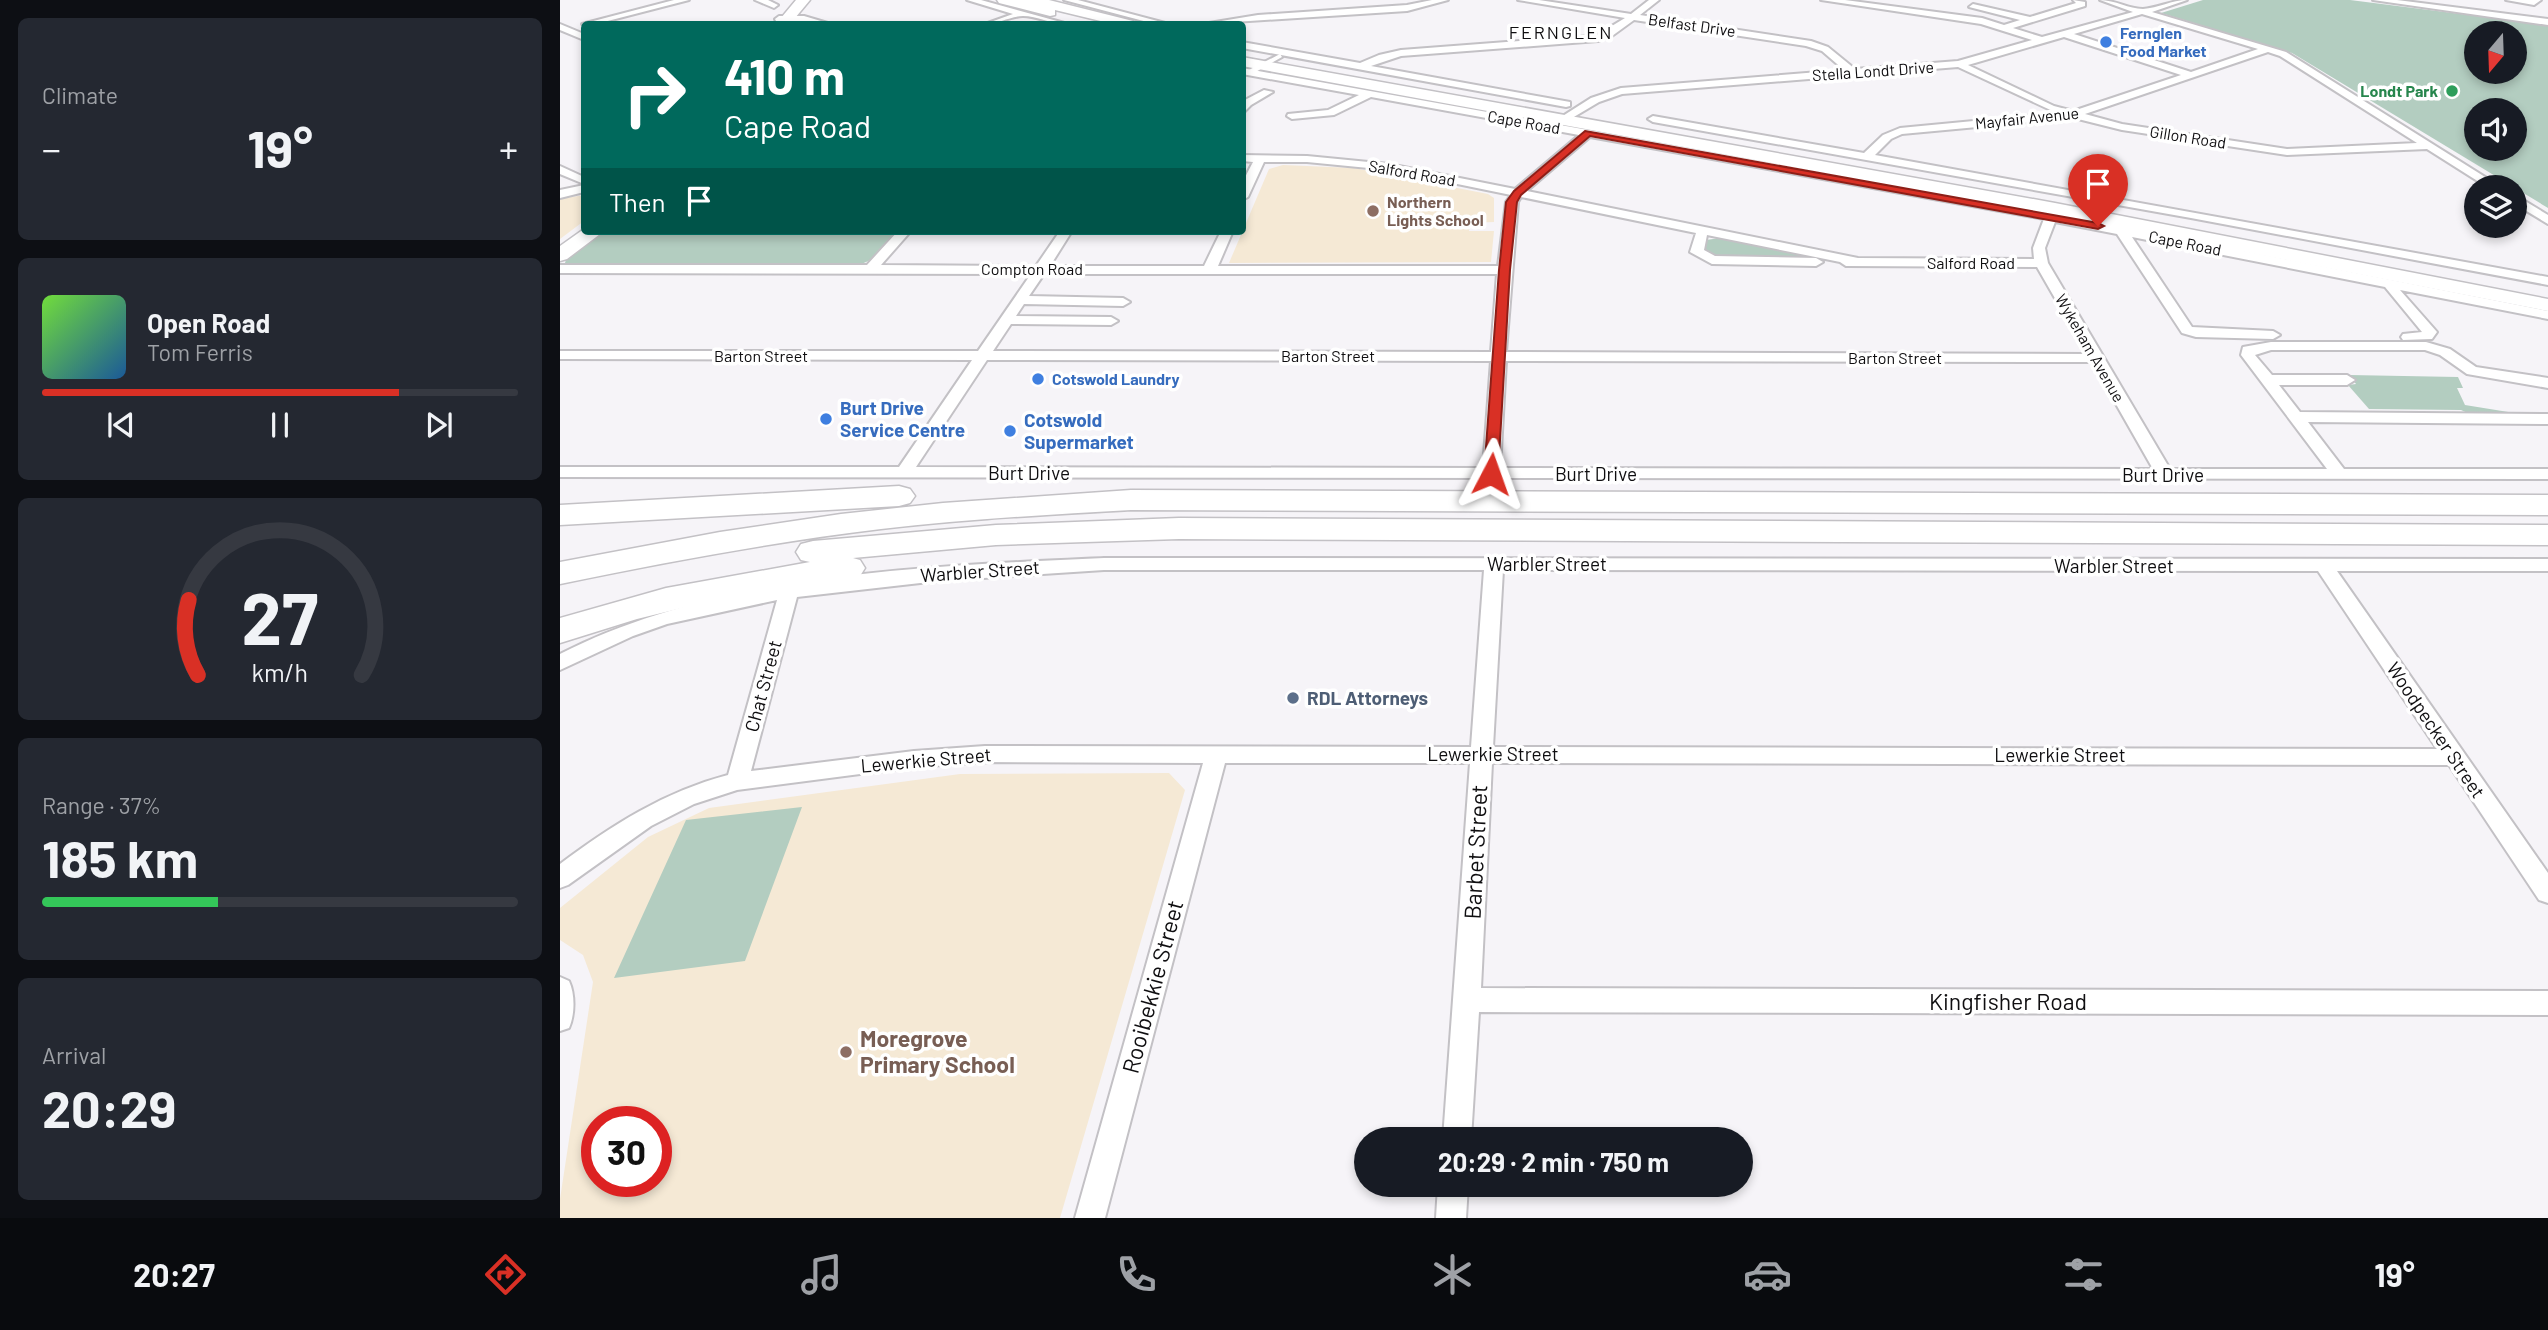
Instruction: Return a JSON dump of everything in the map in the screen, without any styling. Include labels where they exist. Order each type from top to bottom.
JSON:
[{"type":"highway","points":[[560,515],[757,502],[1028,492],[1155,493],[1176,498]]},
{"type":"highway","points":[[560,573],[712,544],[869,521],[1007,507],[1176,498],[2548,505]]},
{"type":"highway","points":[[560,598],[687,572],[848,547],[1012,533],[1120,529],[2548,534]]},
{"type":"highway","points":[[560,631],[614,612],[685,594],[758,580],[917,561],[1069,549],[1575,530]]},
{"type":"main road","points":[[782,21],[794,0]]},
{"type":"main road","points":[[782,21],[803,0]]},
{"type":"main road","points":[[1003,0],[1044,3],[1116,21]]},
{"type":"main road","points":[[1044,3],[1090,21]]},
{"type":"main road","name":"Cape Road","points":[[1256,61],[1567,113],[2548,304]]},
{"type":"main road","name":"Cape Road","points":[[2054,209],[2548,295]]},
{"type":"main road","points":[[560,247],[581,230]]},
{"type":"main road","points":[[560,256],[589,235]]},
{"type":"street","points":[[602,21],[685,0]]},
{"type":"street","points":[[759,0],[774,5]]},
{"type":"street","points":[[971,0],[1051,21]]},
{"type":"street","points":[[1068,0],[1152,21]]},
{"type":"street","points":[[1233,21],[1418,7],[1444,0]]},
{"type":"street","name":"Belfast Drive","points":[[1522,0],[1808,43],[1825,50],[1853,73]]},
{"type":"street","points":[[1360,67],[1382,57],[1401,53],[1592,39],[1609,34],[1655,0]]},
{"type":"street","points":[[1825,0],[1982,21],[2043,41]]},
{"type":"street","points":[[2004,28],[2082,4],[2077,0]]},
{"type":"street","points":[[2104,0],[2269,48],[2296,62],[2475,175]]},
{"type":"street","name":"Stella Londt Drive","points":[[1567,113],[1603,96],[1621,91],[1959,64],[2183,0]]},
{"type":"street","points":[[2377,0],[2548,22]]},
{"type":"street","points":[[2510,0],[2537,0]]},
{"type":"street","points":[[2495,4],[2541,10]]},
{"type":"street","points":[[1974,6],[2031,20]]},
{"type":"street","points":[[999,21],[1022,14]]},
{"type":"street","points":[[789,21],[813,21]]},
{"type":"street","points":[[562,29],[581,26]]},
{"type":"street","points":[[562,29],[581,36]]},
{"type":"street","points":[[2065,34],[2191,75]]},
{"type":"street","name":"Mayfair Avenue","points":[[1867,156],[1886,137],[1900,131],[2071,115],[2269,48]]},
{"type":"street","name":"Cape Road","points":[[1256,61],[1360,67],[1567,113]]},
{"type":"street","name":"Cape Road","points":[[1256,61],[1370,94],[1588,133],[2054,209],[2122,231],[2548,315]]},
{"type":"street","name":"Gillon Road","points":[[1959,64],[2039,103],[2071,115],[2122,127],[2301,152],[2428,146]]},
{"type":"street","points":[[1246,104],[1268,92]]},
{"type":"street","points":[[1292,116],[1330,113],[1370,94]]},
{"type":"street","points":[[1246,95],[1257,98]]},
{"type":"street","name":"Cape Road","points":[[1653,119],[2548,281]]},
{"type":"street","points":[[1491,474],[1511,202],[1588,133]]},
{"type":"street","name":"Salford Road","points":[[1246,159],[1317,160],[1389,167],[1858,262]]},
{"type":"street","points":[[1246,189],[1260,159]]},
{"type":"street","points":[[560,169],[581,180]]},
{"type":"street","points":[[560,194],[581,190]]},
{"type":"street","points":[[2527,207],[2548,220]]},
{"type":"street","points":[[2041,263],[2039,248],[2054,209]]},
{"type":"street","name":"Salford Road","points":[[1703,231],[1697,252],[1712,260],[2041,263]]},
{"type":"street","points":[[2122,231],[2185,328],[2193,332],[2388,337],[2429,335],[2430,330],[2397,296],[2390,284]]},
{"type":"street","points":[[871,269],[901,235]]},
{"type":"street","points":[[904,473],[1063,235]]},
{"type":"street","points":[[1209,270],[1225,235]]},
{"type":"street","name":"Wykeham Avenue","points":[[2041,263],[2165,475]]},
{"type":"street","name":"Compton Road","points":[[560,269],[1504,270]]},
{"type":"street","points":[[1019,300],[1123,302]]},
{"type":"street","points":[[1005,320],[1111,321]]},
{"type":"street","points":[[2340,475],[2248,355],[2248,350],[2254,347],[2433,347],[2472,371],[2548,383]]},
{"type":"street","name":"Barton Street","points":[[560,355],[2096,358]]},
{"type":"street","points":[[2267,380],[2347,380]]},
{"type":"street","points":[[2296,417],[2548,419]]},
{"type":"street","name":"Burt Drive","points":[[560,472],[2548,474]]},
{"type":"street","name":"Warbler Street","points":[[560,663],[611,637],[664,616],[789,591],[925,575],[1104,564],[2548,565]]},
{"type":"street","name":"Barbet Street","points":[[1458,1127],[1494,564]]},
{"type":"street","name":"Woodpecker Street","points":[[2324,566],[2548,894]]},
{"type":"street","name":"Chat Street","points":[[737,781],[789,591]]},
{"type":"street","name":"Lewerkie Street","points":[[560,878],[647,814],[684,796],[737,781],[915,759],[985,754],[2455,757]]},
{"type":"street","name":"Rooibekkie Street","points":[[1090,1218],[1216,755]]},
{"type":"street","points":[[560,989],[560,1019]]},
{"type":"street","name":"Kingfisher Road","points":[[1468,1000],[2548,1003]]},
{"type":"street","points":[[1451,1218],[1453,1197]]},
{"type":"shaded area","name":"Northern Lights School","points":[[1283,165],[1354,168],[1488,194],[1494,198],[1494,222],[1470,223],[1469,231],[1494,231],[1491,262],[1229,263],[1241,235],[1246,235],[1246,223],[1269,169]]},
{"type":"shaded area","points":[[581,196],[581,223],[560,239],[560,199]]},
{"type":"shaded area","name":"Moregrove Primary School","points":[[1169,773],[1185,790],[1060,1218],[560,1218],[560,1199],[593,982],[583,955],[560,940],[560,908],[648,837],[709,808],[960,774]]},
{"type":"green space","name":"Londt Park","points":[[2203,0],[2350,0],[2516,21],[2464,21],[2464,84],[2527,84],[2527,22],[2548,25],[2548,208],[2527,195],[2527,175],[2493,175],[2470,161],[2527,161],[2527,98],[2464,98],[2464,157],[2292,53],[2161,13]]},
{"type":"green space","points":[[596,235],[894,235],[873,259],[859,265],[579,265],[565,263],[567,256]]},
{"type":"green space","points":[[1720,238],[1824,259],[1722,259],[1703,251],[1706,240]]},
{"type":"green space","points":[[2349,375],[2458,377],[2463,388],[2457,388],[2465,405],[2533,416],[2472,415],[2461,410],[2369,409],[2348,385],[2356,384]]},
{"type":"green space","points":[[802,807],[745,961],[614,978],[686,820]]},
{"type":"place","name":"Fernglen Food Market","points":[[2106,42]]},
{"type":"place","name":"Londt Park","points":[[2452,91]]},
{"type":"place","name":"Northern Lights School","points":[[1373,211]]},
{"type":"place","name":"Cotswold Laundry","points":[[1038,379]]},
{"type":"place","name":"Burt Drive Service Centre","points":[[826,419]]},
{"type":"place","name":"Cotswold Supermarket","points":[[1010,431]]},
{"type":"place","name":"RDL Attorneys","points":[[1293,698]]},
{"type":"place","name":"Moregrove Primary School","points":[[846,1052]]},
{"type":"district","name":"FERNGLEN","points":[[1561,33]]},
{"type":"route","points":[[1491,474],[1511,202],[1588,133],[2098,226]]}]
